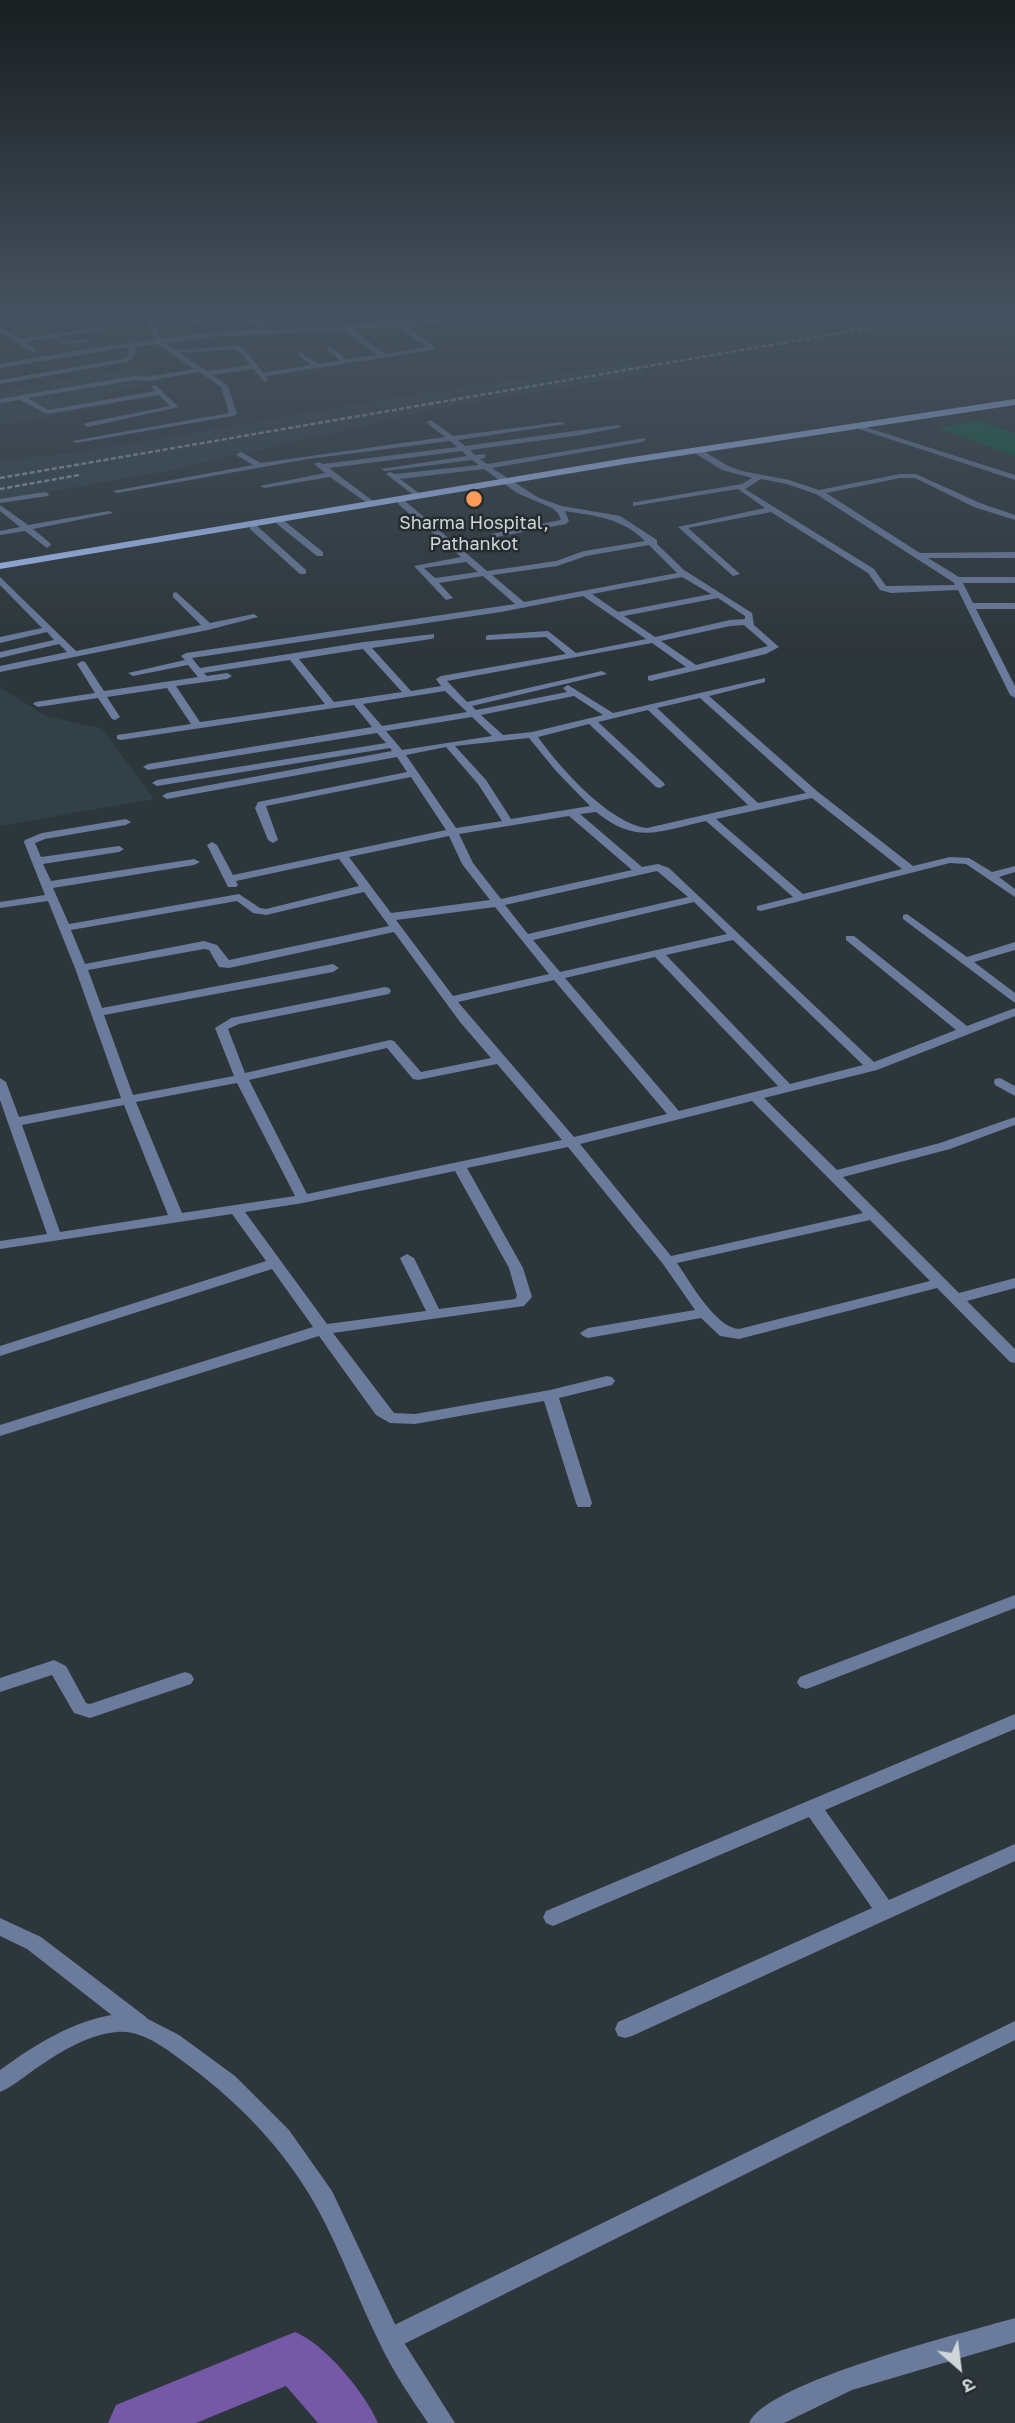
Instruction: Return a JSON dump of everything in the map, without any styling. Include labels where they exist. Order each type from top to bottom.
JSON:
[{"type":"main road","points":[[0,568],[842,430]]},
{"type":"main road","points":[[0,568],[416,495],[507,483]]},
{"type":"street","points":[[76,441],[142,430]]},
{"type":"street","points":[[251,459],[449,430]]},
{"type":"street","points":[[117,491],[308,457],[512,430]]},
{"type":"street","points":[[540,430],[561,445]]},
{"type":"street","points":[[321,467],[463,446],[491,447],[599,430]]},
{"type":"street","points":[[871,430],[1015,478]]},
{"type":"street","points":[[443,431],[507,483],[554,506],[562,512],[565,521],[494,536]]},
{"type":"street","points":[[430,433],[446,449]]},
{"type":"street","points":[[502,453],[629,433]]},
{"type":"street","points":[[394,478],[488,466],[642,440]]},
{"type":"street","points":[[699,452],[725,468],[789,482],[819,492],[921,555],[959,583],[1014,693]]},
{"type":"street","points":[[240,454],[259,465]]},
{"type":"street","points":[[385,469],[490,455]]},
{"type":"street","points":[[308,457],[370,503]]},
{"type":"street","points":[[373,459],[416,495]]},
{"type":"street","points":[[264,486],[331,474]]},
{"type":"street","points":[[819,492],[893,477],[916,476],[977,505],[1015,518]]},
{"type":"street","points":[[636,504],[743,486],[759,477]]},
{"type":"street","points":[[743,486],[743,491],[770,510],[871,570],[887,589],[1015,580]]},
{"type":"street","points":[[0,501],[45,494]]},
{"type":"street","points":[[401,502],[522,605]]},
{"type":"street","points":[[554,506],[616,517],[629,523],[654,542],[684,574],[749,615],[748,622]]},
{"type":"street","points":[[0,507],[47,545]]},
{"type":"street","points":[[736,574],[682,527],[770,510]]},
{"type":"street","points":[[0,533],[109,513]]},
{"type":"street","points":[[281,522],[320,554]]},
{"type":"street","points":[[253,527],[303,572]]},
{"type":"street","points":[[434,581],[484,575],[654,542]]},
{"type":"street","points":[[921,555],[1015,555]]},
{"type":"street","points":[[449,598],[418,566],[466,559]]},
{"type":"street","points":[[133,673],[188,659],[522,605],[684,574]]},
{"type":"street","points":[[0,580],[74,654]]},
{"type":"street","points":[[584,593],[694,668]]},
{"type":"street","points":[[176,595],[208,627]]},
{"type":"street","points":[[615,615],[720,595]]},
{"type":"street","points":[[971,606],[1015,606]]},
{"type":"street","points":[[0,669],[254,617]]},
{"type":"street","points":[[501,739],[447,688],[441,679],[730,623],[748,622],[773,644],[773,649],[651,678]]},
{"type":"street","points":[[0,640],[48,629]]},
{"type":"street","points":[[171,634],[202,675],[228,677]]},
{"type":"street","points":[[489,638],[548,634],[573,655]]},
{"type":"street","points":[[38,704],[170,685],[202,675],[292,656],[431,636]]},
{"type":"street","points":[[0,655],[60,641]]},
{"type":"street","points":[[364,645],[410,694]]},
{"type":"street","points":[[292,656],[331,706]]},
{"type":"street","points":[[998,662],[1015,663]]},
{"type":"street","points":[[82,664],[115,717]]},
{"type":"street","points":[[465,705],[602,674]]},
{"type":"street","points":[[166,796],[401,755],[449,744],[532,735],[762,680]]},
{"type":"street","points":[[562,683],[611,716]]},
{"type":"street","points":[[170,685],[197,725]]},
{"type":"street","points":[[121,737],[447,688]]},
{"type":"street","points":[[148,767],[473,714],[575,693]]},
{"type":"street","points":[[701,694],[814,794],[911,870]]},
{"type":"street","points":[[357,703],[401,755],[453,832],[468,863],[497,903],[675,1115]]},
{"type":"street","points":[[649,706],[754,805]]},
{"type":"street","points":[[592,722],[660,785]]},
{"type":"street","points":[[532,735],[599,808],[635,831],[814,794]]},
{"type":"street","points":[[449,744],[482,782],[509,824]]},
{"type":"street","points":[[156,783],[392,745]]},
{"type":"street","points":[[272,840],[260,808],[262,804],[413,774]]},
{"type":"street","points":[[229,879],[453,832],[599,808]]},
{"type":"street","points":[[573,814],[640,871]]},
{"type":"street","points":[[708,817],[801,898]]},
{"type":"street","points":[[126,822],[32,838],[29,842],[82,968],[128,1099],[177,1219]]},
{"type":"street","points":[[212,845],[239,897],[257,911],[266,912],[366,888]]},
{"type":"street","points":[[39,861],[119,849]]},
{"type":"street","points":[[342,855],[450,1000],[572,1142],[719,1329],[730,1335],[942,1282]]},
{"type":"street","points":[[761,908],[942,861],[961,859],[1015,894]]},
{"type":"street","points":[[0,905],[51,891],[194,862]]},
{"type":"street","points":[[82,968],[204,945],[213,947],[223,964],[229,964],[393,923],[663,868],[872,1067]]},
{"type":"street","points":[[990,876],[1015,869]]},
{"type":"street","points":[[64,928],[239,897]]},
{"type":"street","points":[[525,938],[696,898]]},
{"type":"street","points":[[907,917],[1015,999]]},
{"type":"street","points":[[450,1000],[733,936]]},
{"type":"street","points":[[850,938],[965,1031]]},
{"type":"street","points":[[965,961],[1015,946]]},
{"type":"street","points":[[657,952],[788,1089]]},
{"type":"street","points":[[97,1013],[333,968]]},
{"type":"street","points":[[303,1199],[241,1078],[221,1032],[223,1025],[385,991]]},
{"type":"street","points":[[0,1245],[303,1199],[572,1142],[872,1067],[1015,1012]]},
{"type":"street","points":[[16,1122],[241,1078],[390,1044],[418,1076],[500,1060]]},
{"type":"street","points":[[0,1082],[55,1237]]},
{"type":"street","points":[[1000,1082],[1015,1092]]},
{"type":"street","points":[[755,1096],[1015,1358]]},
{"type":"street","points":[[835,1175],[945,1146],[1015,1121]]},
{"type":"street","points":[[0,1431],[321,1330],[434,1313],[511,1305],[525,1297],[516,1268],[458,1166]]},
{"type":"street","points":[[236,1210],[321,1330],[390,1418],[415,1419],[550,1395],[607,1381]]},
{"type":"street","points":[[668,1261],[874,1215]]},
{"type":"street","points":[[407,1258],[434,1313]]},
{"type":"street","points":[[0,1351],[273,1264]]},
{"type":"street","points":[[956,1299],[1015,1283]]},
{"type":"street","points":[[588,1333],[705,1313]]},
{"type":"street","points":[[550,1395],[584,1503]]},
{"type":"street","points":[[806,1682],[1015,1601]]},
{"type":"street","points":[[0,1685],[54,1667],[64,1677],[80,1708],[90,1711],[185,1679]]},
{"type":"street","points":[[553,1917],[1015,1721]]},
{"type":"street","points":[[812,1806],[885,1910]]},
{"type":"street","points":[[625,2029],[1015,1852]]},
{"type":"street","points":[[0,1927],[34,1943],[139,2024],[164,2036],[219,2074],[286,2144],[323,2197],[390,2339],[419,2391],[443,2423]]},
{"type":"street","points":[[0,2082],[52,2046],[90,2029],[117,2023],[139,2024]]},
{"type":"street","points":[[390,2339],[1015,2030]]},
{"type":"street","points":[[761,2423],[804,2396],[838,2383],[1015,2330]]},
{"type":"shaded area","points":[[208,430],[345,430],[162,472],[0,500],[0,461],[83,452]]},
{"type":"shaded area","points":[[0,687],[46,716],[103,729],[154,799],[0,826]]},
{"type":"green space","points":[[944,430],[1005,430],[1015,434],[1015,456]]},
{"type":"waterway","points":[[134,2423],[295,2357],[352,2423]]},
{"type":"railway","points":[[0,478],[278,430]]},
{"type":"railway","points":[[0,489],[79,475]]},
{"type":"place","name":"Sharma Hospital, Pathankot","points":[[474,499]]}]
